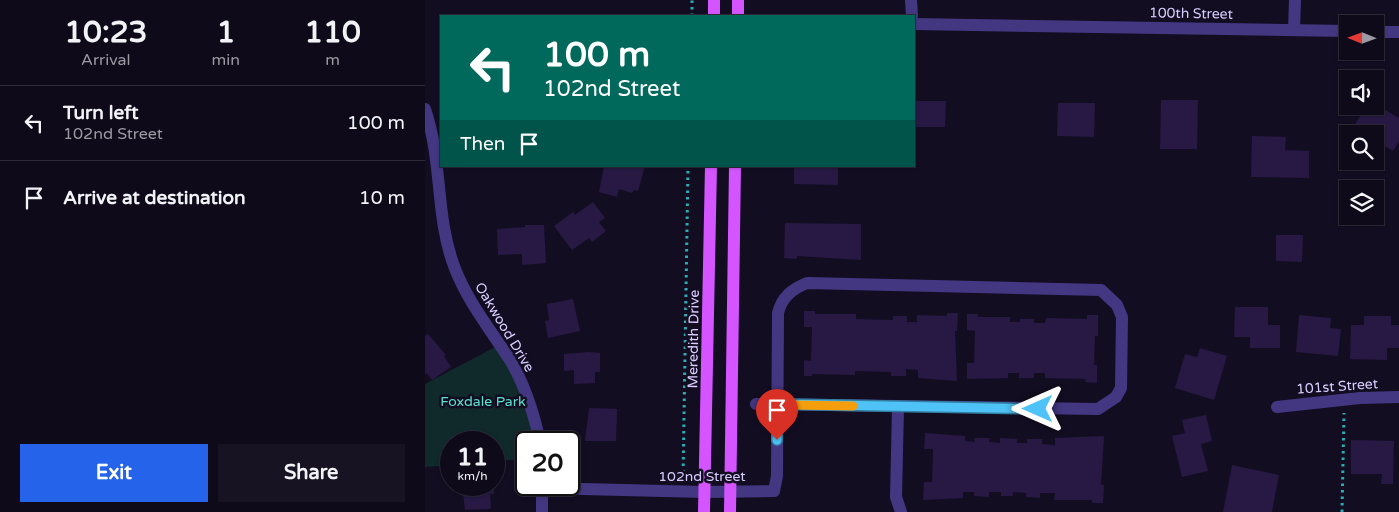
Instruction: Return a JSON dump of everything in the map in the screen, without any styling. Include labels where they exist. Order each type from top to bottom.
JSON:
[{"type":"main road","points":[[714,0],[714,15]]},
{"type":"main road","points":[[738,0],[738,15]]},
{"type":"main road","name":"Meredith Drive","points":[[704,512],[711,167]]},
{"type":"main road","points":[[730,512],[735,167]]},
{"type":"street","points":[[911,0],[912,15]]},
{"type":"street","points":[[1294,30],[1295,0]]},
{"type":"street","name":"100th Street","points":[[915,24],[1339,31]]},
{"type":"street","points":[[1384,32],[1399,32]]},
{"type":"street","name":"Oakwood Drive","points":[[425,109],[440,165]]},
{"type":"street","name":"Oakwood Drive","points":[[440,167],[442,215],[453,265],[475,311],[519,376],[531,408],[536,431]]},
{"type":"street","points":[[757,404],[898,408],[1097,409],[1116,397],[1121,388],[1122,317],[1117,305],[1101,290],[807,283],[789,293],[778,313],[777,404]]},
{"type":"street","name":"101st Street","points":[[1277,406],[1399,397]]},
{"type":"street","name":"102nd Street","points":[[580,488],[683,492],[774,491],[777,486],[777,404]]},
{"type":"street","points":[[898,408],[896,497],[901,512]]},
{"type":"street","points":[[542,496],[542,512]]},
{"type":"path","points":[[692,0],[692,15]]},
{"type":"path","points":[[683,492],[688,167]]},
{"type":"path","points":[[1342,512],[1344,400]]},
{"type":"green space","name":"Foxdale Park","points":[[499,345],[510,361],[536,431],[515,431],[515,460],[505,460],[505,431],[440,431],[440,466],[425,467],[425,384]]},
{"type":"building","points":[[1161,100],[1198,100],[1197,149],[1160,149]]},
{"type":"building","points":[[915,101],[946,101],[945,127],[915,127]]},
{"type":"building","points":[[1058,103],[1095,103],[1094,137],[1057,136]]},
{"type":"building","points":[[1384,109],[1399,118],[1399,141],[1393,151],[1384,146],[1384,125],[1355,125],[1361,115],[1384,115]]},
{"type":"building","points":[[1252,136],[1286,137],[1285,150],[1309,151],[1309,178],[1251,177]]},
{"type":"building","points":[[604,167],[645,167],[638,191],[634,190],[632,193],[619,189],[617,197],[599,192]]},
{"type":"building","points":[[794,167],[838,167],[838,185],[794,184]]},
{"type":"building","points":[[593,202],[605,218],[599,222],[606,231],[592,242],[589,238],[572,250],[554,226],[573,212],[575,215]]},
{"type":"building","points":[[785,223],[861,224],[861,260],[797,256],[797,259],[784,258]]},
{"type":"building","points":[[525,225],[544,225],[546,263],[522,265],[522,254],[498,255],[497,229],[525,227]]},
{"type":"building","points":[[1276,235],[1303,235],[1302,262],[1276,261]]},
{"type":"building","points":[[573,299],[580,331],[548,338],[545,321],[549,320],[547,304]]},
{"type":"building","points":[[1235,307],[1268,307],[1268,325],[1280,325],[1280,348],[1250,348],[1250,337],[1234,337]]},
{"type":"building","points":[[804,311],[815,311],[815,314],[856,314],[856,319],[893,320],[893,316],[907,316],[907,322],[917,322],[917,315],[947,316],[947,313],[958,313],[957,331],[955,331],[957,381],[918,378],[918,370],[906,369],[906,376],[891,376],[891,372],[855,371],[855,375],[812,374],[812,376],[804,376],[804,360],[811,361],[812,327],[804,327]]},
{"type":"building","points":[[967,314],[978,314],[978,317],[1010,317],[1010,322],[1020,322],[1020,319],[1034,319],[1034,323],[1045,323],[1046,318],[1087,319],[1087,315],[1098,315],[1098,336],[1095,336],[1094,365],[1097,365],[1097,383],[1085,382],[1086,379],[1045,378],[1045,373],[1034,373],[1034,378],[1019,378],[1019,373],[1008,373],[1008,378],[967,379],[967,363],[974,363],[975,331],[967,330]]},
{"type":"building","points":[[1299,315],[1331,318],[1330,328],[1341,329],[1338,356],[1296,352]]},
{"type":"building","points":[[1364,316],[1391,316],[1391,325],[1399,325],[1399,348],[1387,348],[1387,360],[1350,359],[1351,325],[1364,325]]},
{"type":"building","points":[[428,334],[446,355],[444,356],[451,367],[432,380],[427,373],[425,374],[425,336]]},
{"type":"building","points":[[1200,348],[1227,356],[1214,400],[1175,388],[1185,354],[1197,357]]},
{"type":"building","points":[[600,353],[600,372],[595,372],[595,383],[574,384],[574,370],[564,371],[564,354]]},
{"type":"building","points":[[589,408],[617,409],[616,441],[585,441]]},
{"type":"building","points":[[1206,415],[1212,441],[1201,444],[1208,471],[1182,477],[1172,436],[1185,433],[1182,420]]},
{"type":"building","points":[[925,433],[965,436],[965,441],[975,442],[974,438],[990,438],[989,442],[1000,443],[1000,438],[1017,439],[1017,443],[1027,443],[1027,439],[1042,439],[1042,444],[1055,445],[1055,438],[1104,436],[1101,485],[1104,485],[1103,503],[1092,503],[1092,500],[1054,500],[1055,493],[1040,493],[1040,498],[1026,497],[1026,493],[1013,492],[1013,496],[1001,496],[1001,492],[989,492],[989,497],[974,496],[974,492],[963,492],[963,498],[923,500],[924,482],[932,482],[933,449],[924,449]]},
{"type":"building","points":[[1351,440],[1394,441],[1393,484],[1381,484],[1382,474],[1351,474]]},
{"type":"building","points":[[1232,465],[1279,475],[1272,512],[1223,512]]},
{"type":"building","points":[[463,496],[490,496],[491,509],[465,510]]},
{"type":"slow traffic","points":[[794,405],[853,406]]},
{"type":"route","points":[[777,440],[777,404],[898,408],[1038,409]]}]
